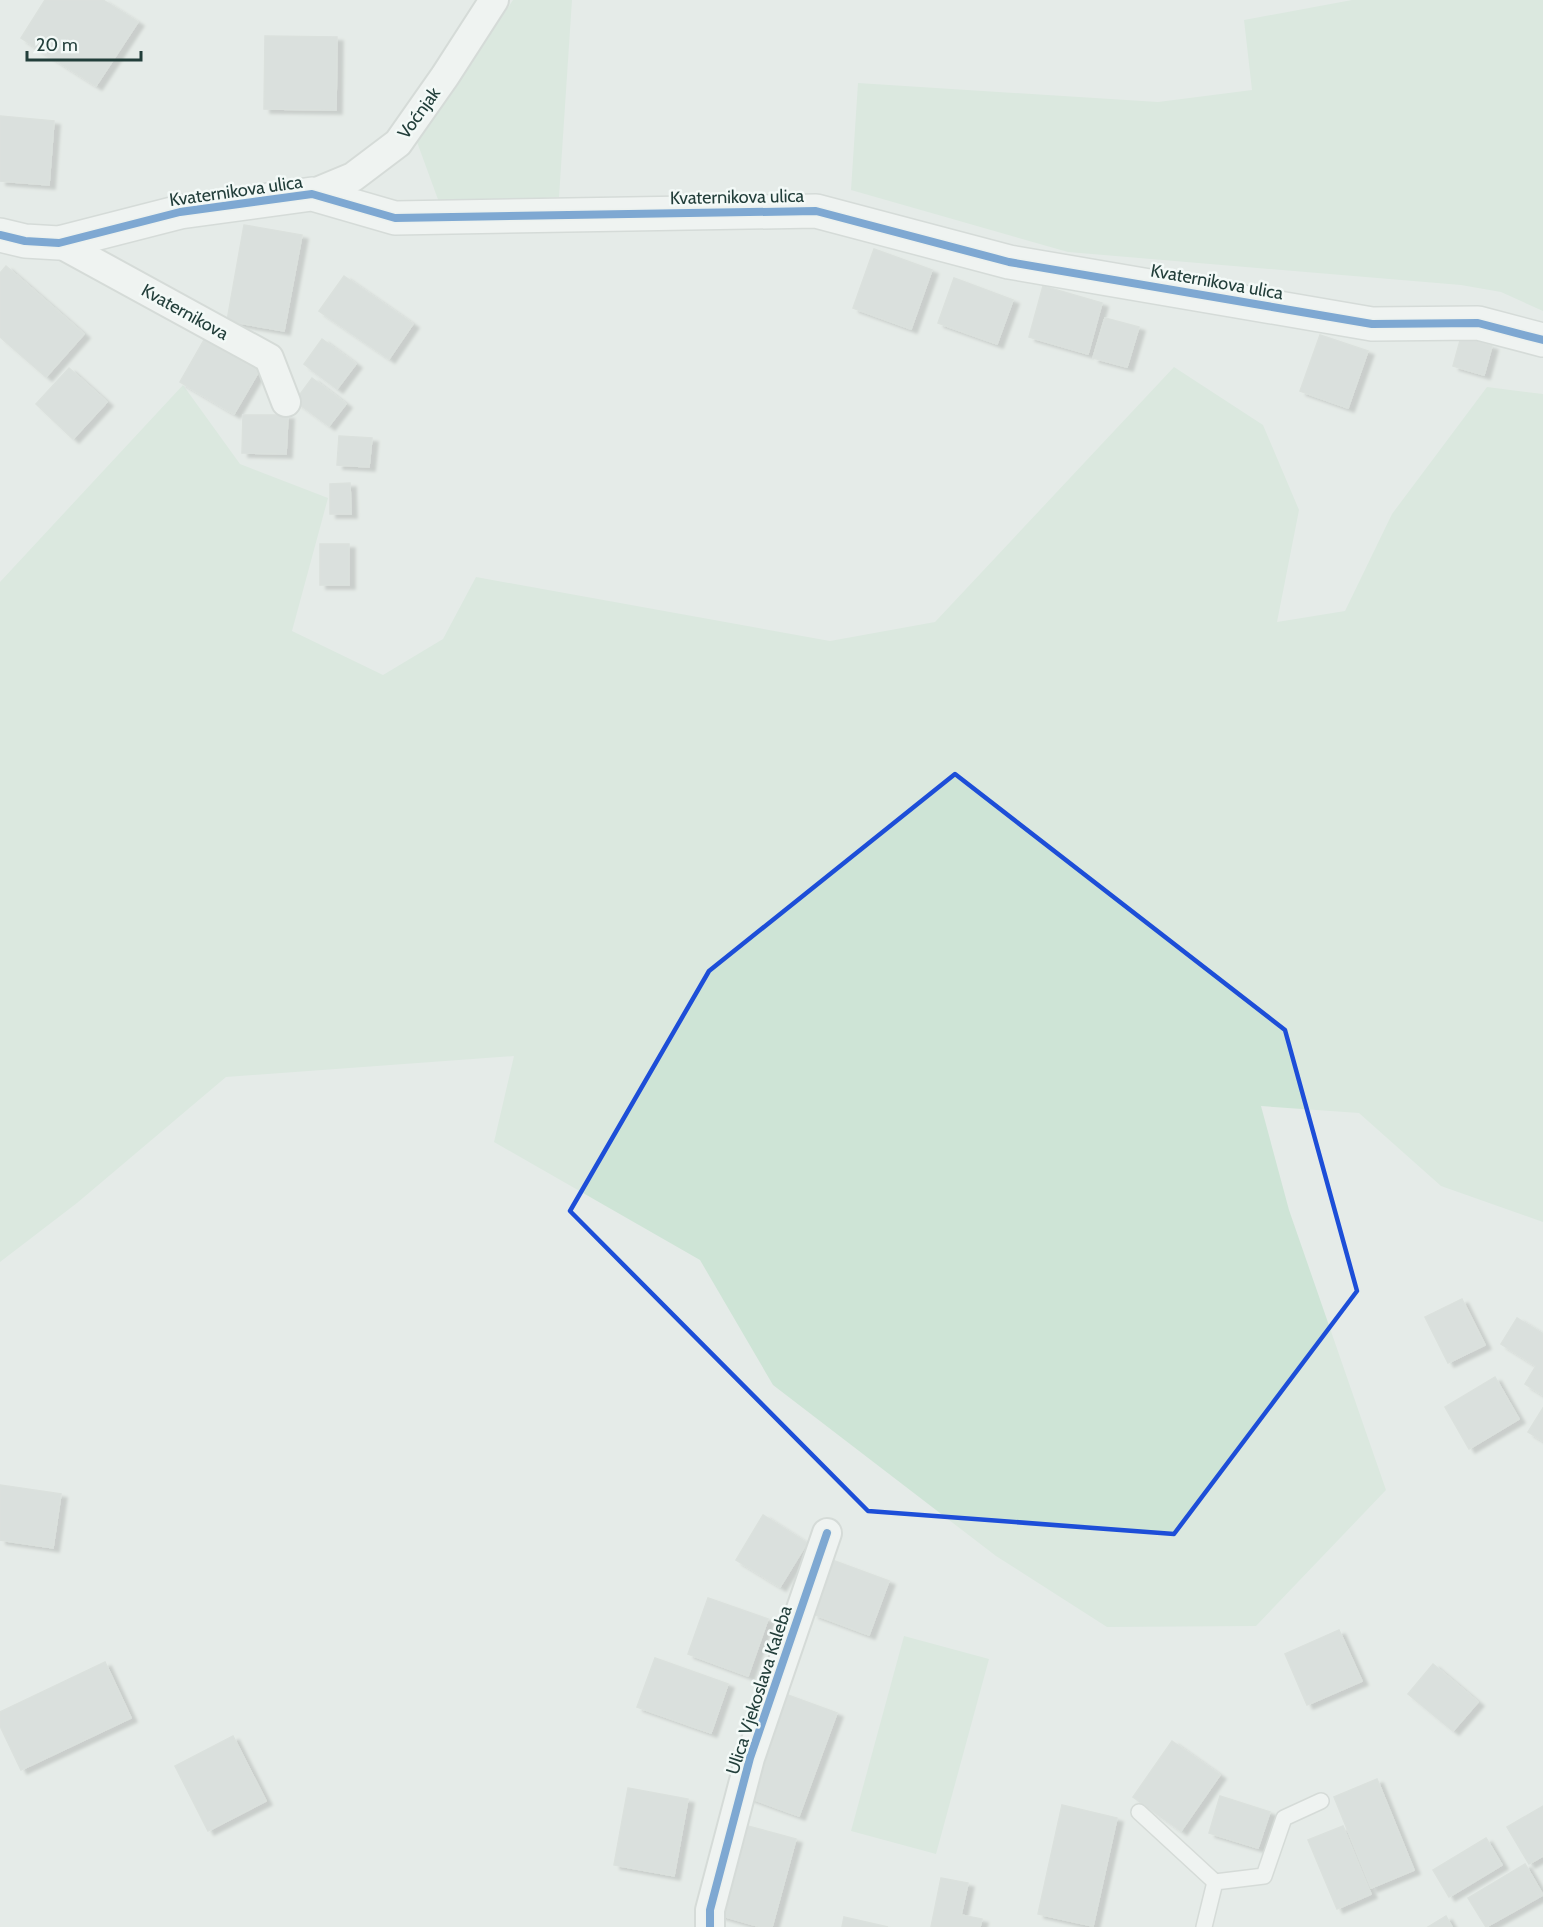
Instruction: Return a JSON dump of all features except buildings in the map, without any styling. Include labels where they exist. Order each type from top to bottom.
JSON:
[{"type":"street","name":"Voćnjak","points":[[312,194],[353,177],[398,143],[494,0]]},
{"type":"street","name":"Kvaternikova ulica","points":[[0,235],[25,242],[59,243],[180,212],[312,194],[395,218],[816,211],[1009,262],[1372,324],[1478,323],[1543,340]]},
{"type":"street","name":"Kvaternikova","points":[[59,243],[270,358],[286,402]]},
{"type":"street","name":"Ulica Vjekoslava Kaleba","points":[[710,1927],[710,1910],[750,1758],[827,1533]]},
{"type":"lane","points":[[1139,1812],[1215,1882],[1264,1876],[1284,1818],[1321,1801]]},
{"type":"lane","points":[[1204,1927],[1215,1882]]},
{"type":"highlighted area","points":[[955,774],[1285,1030],[1357,1291],[1174,1534],[868,1511],[570,1211],[709,971]]},
{"type":"green space","points":[[513,0],[572,0],[559,197],[440,205],[417,142]]},
{"type":"green space","points":[[1352,0],[1543,0],[1543,311],[1501,292],[1461,285],[1068,252],[851,190],[858,83],[1158,102],[1252,90],[1244,20]]},
{"type":"green space","points":[[1174,367],[1263,425],[1299,510],[1277,622],[1345,611],[1392,514],[1487,387],[1543,394],[1543,1222],[1441,1186],[1359,1113],[1261,1106],[1289,1210],[1386,1490],[1256,1626],[1107,1627],[996,1556],[773,1385],[700,1260],[494,1142],[514,1056],[226,1077],[77,1203],[0,1262],[0,582],[183,385],[240,464],[328,498],[292,631],[383,675],[443,639],[476,577],[830,641],[935,622]]},
{"type":"green space","points":[[904,1636],[989,1659],[936,1854],[851,1831]]},
{"type":"cycle path","points":[[0,235],[25,241],[59,243],[180,212],[312,194],[395,218],[816,211],[1009,262],[1372,324],[1478,323],[1543,340]]},
{"type":"cycle path","points":[[710,1927],[710,1910],[750,1758],[827,1533]]}]
